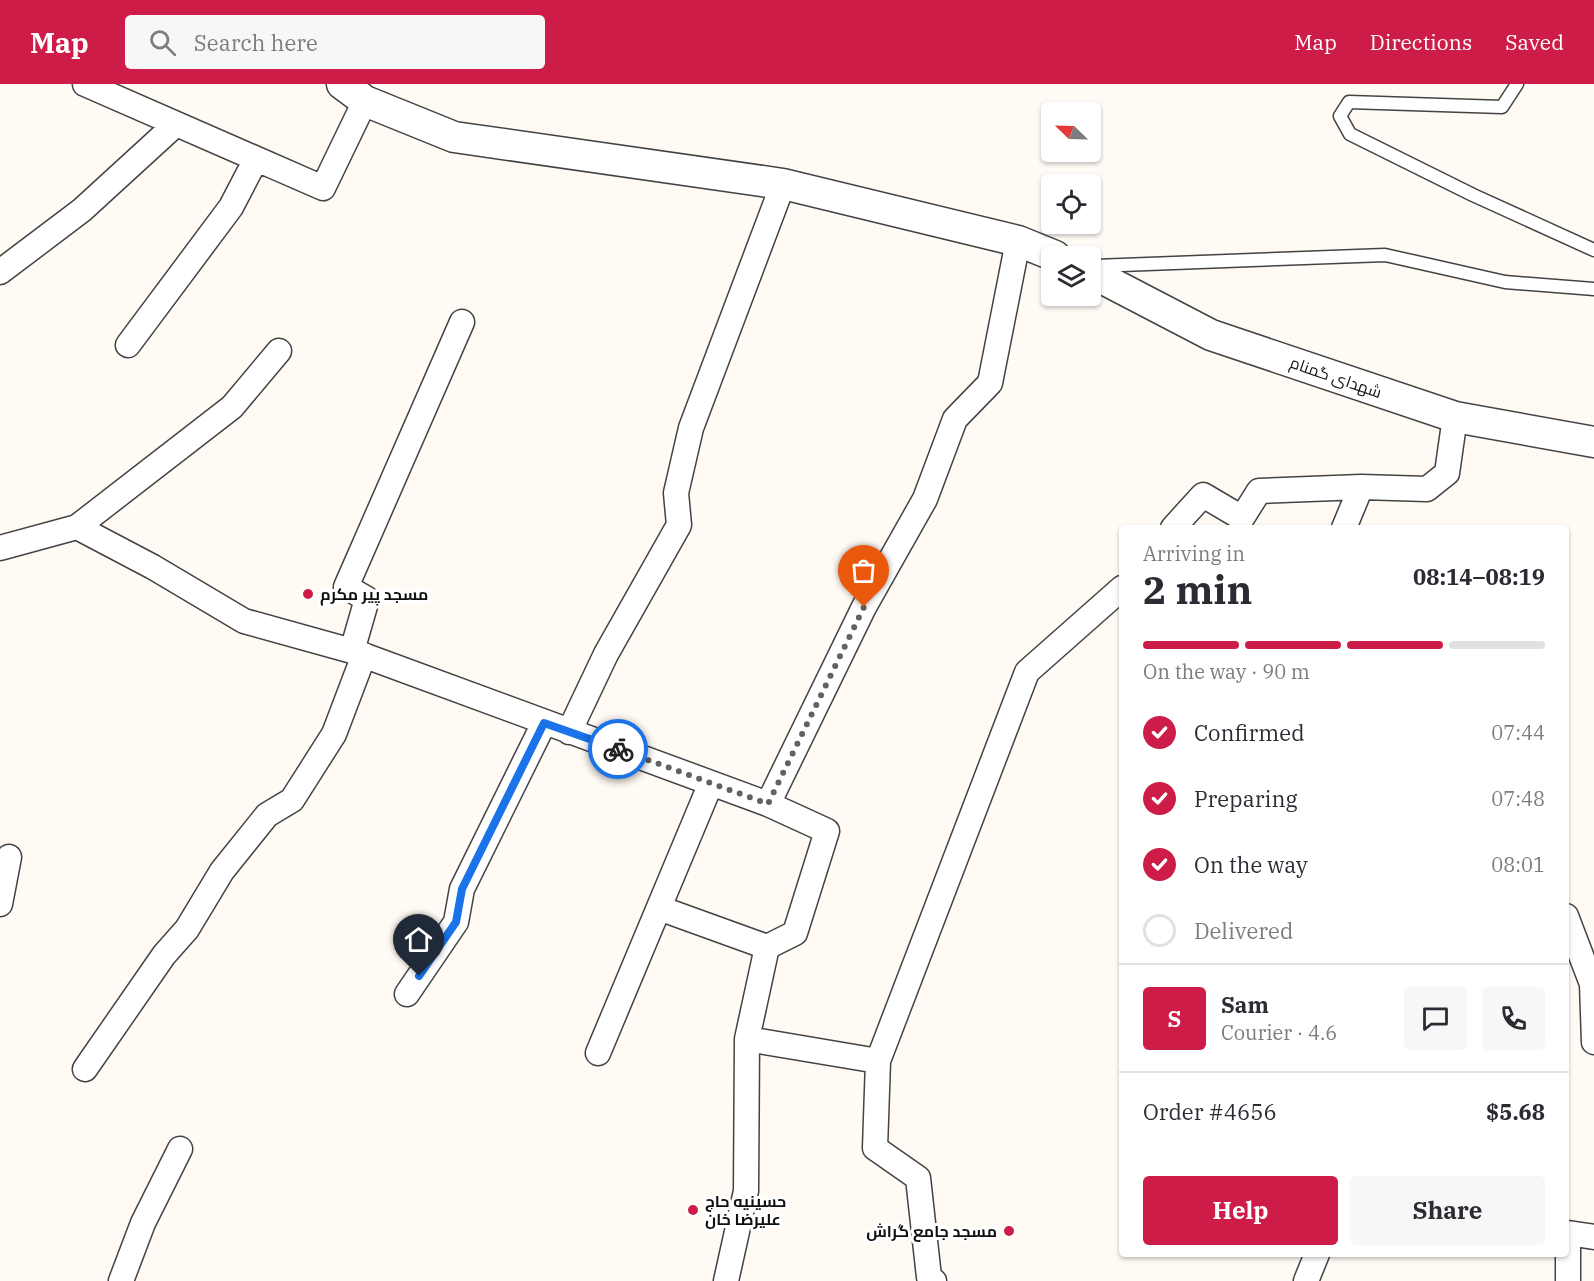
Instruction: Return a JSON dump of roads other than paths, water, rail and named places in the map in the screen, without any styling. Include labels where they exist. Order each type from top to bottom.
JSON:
[{"type":"street","points":[[84,84],[323,188],[353,92],[454,137],[783,184],[1018,241],[1041,250]]},
{"type":"street","points":[[0,272],[82,210],[176,124]]},
{"type":"street","points":[[128,345],[231,207],[256,159]]},
{"type":"street","points":[[569,732],[606,654],[679,525],[676,493],[691,428],[783,184]]},
{"type":"street","points":[[768,804],[864,607],[925,499],[955,419],[990,383],[1018,241]]},
{"type":"street","name":"شهدای گمنام","points":[[1101,278],[1211,335],[1455,417],[1594,442]]},
{"type":"street","points":[[85,1069],[164,955],[187,929],[222,871],[267,815],[292,800],[334,734],[358,653],[367,599],[346,587],[462,322]]},
{"type":"street","points":[[0,548],[77,527],[232,407],[279,351]]},
{"type":"street","points":[[1176,525],[1203,495],[1242,518],[1259,491],[1361,487],[1427,489],[1447,473],[1455,417]]},
{"type":"street","points":[[1345,525],[1361,487]]},
{"type":"street","points":[[77,527],[153,567],[244,621],[358,653],[768,804],[827,831],[795,933],[767,947],[659,908]]},
{"type":"street","points":[[934,1281],[929,1277],[918,1178],[875,1148],[878,1061],[1027,672],[1119,591]]},
{"type":"street","points":[[407,994],[456,922],[462,889],[544,723]]},
{"type":"street","points":[[598,1053],[711,783]]},
{"type":"street","points":[[0,904],[9,857]]},
{"type":"street","points":[[1569,924],[1593,984],[1594,1042]]},
{"type":"street","points":[[726,1281],[746,1191],[747,1039],[767,947]]},
{"type":"street","points":[[747,1039],[878,1061]]},
{"type":"street","points":[[121,1281],[143,1223],[180,1149]]},
{"type":"street","points":[[1569,1233],[1594,1237]]},
{"type":"street","points":[[1300,1257],[1304,1281]]},
{"type":"street","points":[[1304,1281],[1316,1257]]},
{"type":"street","points":[[1568,1257],[1568,1281]]},
{"type":"lane","points":[[1517,84],[1502,106],[1349,102],[1340,116],[1350,134],[1473,195],[1594,250]]},
{"type":"lane","points":[[1101,267],[1385,255],[1505,282],[1594,290]]},
{"type":"place","name":"مسجد پیر مکرم","points":[[308,594]]},
{"type":"place","name":"حسینیه حاج علیرضا خان","points":[[693,1210]]},
{"type":"place","name":"مسجد جامع گراش","points":[[1009,1231]]}]
